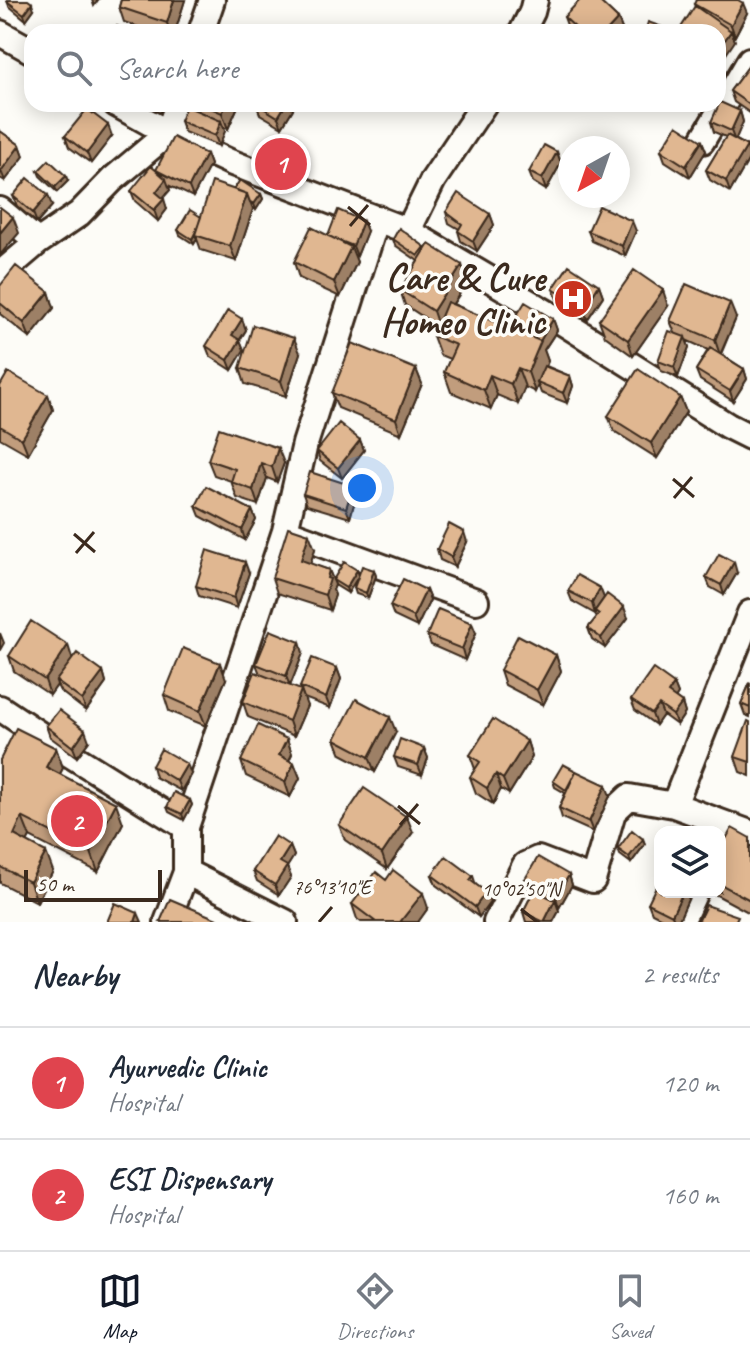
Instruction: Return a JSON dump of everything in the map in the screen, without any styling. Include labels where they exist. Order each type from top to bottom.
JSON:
[{"type":"street","points":[[204,24],[212,0]]},
{"type":"street","points":[[526,24],[535,0]]},
{"type":"street","points":[[0,33],[24,46]]},
{"type":"street","points":[[726,100],[750,60]]},
{"type":"street","points":[[130,112],[230,162],[408,231],[750,437]]},
{"type":"street","points":[[0,277],[38,242],[79,214],[112,180],[168,133],[175,112]]},
{"type":"street","points":[[408,231],[433,180],[479,112]]},
{"type":"street","points":[[702,141],[719,112]]},
{"type":"street","points":[[0,210],[38,242]]},
{"type":"street","points":[[167,922],[186,872],[186,827],[285,531],[305,444],[377,218]]},
{"type":"street","points":[[285,531],[476,601]]},
{"type":"street","points":[[674,805],[750,613]]},
{"type":"street","points":[[0,708],[186,827]]},
{"type":"street","points":[[496,922],[525,865],[538,859],[593,880],[613,812],[629,797],[674,805],[741,830]]},
{"type":"street","points":[[186,872],[285,922]]},
{"type":"street","points":[[681,922],[692,898]]},
{"type":"building","points":[[7,0],[28,0],[32,3],[24,14]]},
{"type":"building","points":[[121,0],[174,0],[167,23],[119,7]]},
{"type":"building","points":[[580,0],[598,0],[618,19],[613,24],[571,24],[564,17]]},
{"type":"building","points":[[696,0],[738,0],[743,3],[731,25],[694,4]]},
{"type":"building","points":[[695,6],[721,24],[683,24]]},
{"type":"building","points":[[750,64],[750,105],[730,91]]},
{"type":"building","points":[[726,105],[740,111],[731,131],[711,122],[716,112],[726,112]]},
{"type":"building","points":[[85,112],[91,112],[108,125],[87,153],[65,136]]},
{"type":"building","points":[[184,112],[200,112],[221,121],[215,136],[180,121]]},
{"type":"building","points":[[677,125],[702,141],[686,166],[661,150]]},
{"type":"building","points":[[0,131],[20,145],[1,171],[0,170]]},
{"type":"building","points":[[727,135],[747,146],[726,181],[706,170]]},
{"type":"building","points":[[173,137],[206,154],[189,187],[156,170]]},
{"type":"building","points":[[544,145],[557,152],[542,179],[529,172]]},
{"type":"building","points":[[49,160],[66,176],[55,187],[38,171]]},
{"type":"building","points":[[151,166],[166,179],[156,192],[164,199],[154,210],[131,191]]},
{"type":"building","points":[[28,178],[48,195],[33,213],[13,196]]},
{"type":"building","points":[[240,180],[261,194],[254,204],[247,194],[234,189]]},
{"type":"building","points":[[212,182],[247,194],[230,246],[195,235]]},
{"type":"building","points":[[458,193],[490,214],[473,241],[458,231],[462,224],[446,212]]},
{"type":"building","points":[[0,207],[13,217],[0,233]]},
{"type":"building","points":[[598,208],[632,221],[622,246],[588,231]]},
{"type":"building","points":[[190,210],[201,217],[192,239],[178,230]]},
{"type":"building","points":[[338,210],[363,221],[353,246],[328,236]]},
{"type":"building","points":[[311,227],[351,247],[334,282],[294,262]]},
{"type":"building","points":[[399,228],[425,247],[418,256],[393,239]]},
{"type":"building","points":[[429,244],[462,265],[433,311],[400,290]]},
{"type":"building","points":[[569,265],[599,285],[584,309],[553,289]]},
{"type":"building","points":[[16,266],[49,292],[24,323],[0,303],[0,286]]},
{"type":"building","points":[[634,270],[663,290],[628,340],[599,320]]},
{"type":"building","points":[[686,284],[730,303],[715,340],[670,321]]},
{"type":"building","points":[[447,302],[541,341],[528,372],[518,368],[511,384],[490,375],[484,390],[444,372],[456,345],[433,336]]},
{"type":"building","points":[[525,302],[553,319],[540,341],[509,328]]},
{"type":"building","points":[[228,310],[242,319],[232,335],[240,340],[228,360],[206,346]]},
{"type":"building","points":[[253,325],[294,338],[281,381],[240,368]]},
{"type":"building","points":[[669,331],[685,337],[674,367],[658,361]]},
{"type":"building","points":[[352,343],[416,369],[396,419],[332,393]]},
{"type":"building","points":[[710,348],[744,369],[730,391],[696,370]]},
{"type":"building","points":[[544,366],[570,376],[563,393],[537,382]]},
{"type":"building","points":[[638,369],[680,397],[651,443],[608,416]]},
{"type":"building","points":[[8,372],[48,395],[22,439],[0,426],[0,386]]},
{"type":"building","points":[[339,423],[360,440],[338,468],[317,451]]},
{"type":"building","points":[[219,428],[278,448],[272,467],[261,463],[253,490],[231,482],[235,469],[208,460]]},
{"type":"building","points":[[310,472],[353,486],[346,508],[303,494]]},
{"type":"building","points":[[206,486],[252,510],[242,530],[196,506]]},
{"type":"building","points":[[449,524],[464,532],[451,557],[437,549]]},
{"type":"building","points":[[288,527],[309,534],[301,560],[329,570],[327,578],[330,579],[325,595],[272,578]]},
{"type":"building","points":[[207,550],[245,562],[234,598],[196,586]]},
{"type":"building","points":[[719,554],[734,562],[721,585],[706,577]]},
{"type":"building","points":[[344,562],[357,570],[346,588],[333,580]]},
{"type":"building","points":[[362,566],[374,570],[366,593],[354,588]]},
{"type":"building","points":[[577,575],[600,588],[592,603],[568,591]]},
{"type":"building","points":[[403,579],[426,590],[413,617],[390,606]]},
{"type":"building","points":[[607,594],[624,607],[601,638],[588,628],[599,614],[595,611]]},
{"type":"building","points":[[438,609],[472,623],[462,649],[427,635]]},
{"type":"building","points":[[31,621],[68,645],[45,680],[9,656]]},
{"type":"building","points":[[270,630],[300,642],[286,676],[256,664]]},
{"type":"building","points":[[518,635],[556,655],[537,690],[500,670]]},
{"type":"building","points":[[183,648],[220,663],[200,711],[164,695]]},
{"type":"building","points":[[77,653],[103,672],[82,700],[56,681]]},
{"type":"building","points":[[312,658],[337,668],[326,698],[300,687]]},
{"type":"building","points":[[653,669],[674,684],[668,693],[682,703],[673,715],[659,705],[652,714],[631,700]]},
{"type":"building","points":[[255,672],[301,690],[289,721],[243,702]]},
{"type":"building","points":[[750,683],[750,708],[741,704]]},
{"type":"building","points":[[356,699],[390,717],[369,757],[335,739]]},
{"type":"building","points":[[59,710],[85,730],[73,747],[46,726]]},
{"type":"building","points":[[493,719],[527,741],[503,779],[496,774],[487,788],[470,777],[480,762],[470,755]]},
{"type":"building","points":[[750,722],[750,762],[735,757]]},
{"type":"building","points":[[258,725],[287,739],[279,755],[294,763],[285,782],[241,761]]},
{"type":"building","points":[[16,728],[56,748],[46,767],[116,803],[91,852],[22,817],[14,835],[46,852],[30,882],[0,867],[0,760]]},
{"type":"building","points":[[400,739],[424,748],[418,765],[394,757]]},
{"type":"building","points":[[161,749],[187,764],[177,781],[152,766]]},
{"type":"building","points":[[563,764],[576,771],[566,790],[553,781]]},
{"type":"building","points":[[576,771],[606,785],[589,822],[559,808]]},
{"type":"building","points":[[364,788],[407,817],[382,854],[339,825]]},
{"type":"building","points":[[174,792],[190,800],[182,814],[167,807]]},
{"type":"building","points":[[732,828],[750,838],[750,900],[726,887],[726,839]]},
{"type":"building","points":[[632,830],[643,839],[629,857],[618,849]]},
{"type":"building","points":[[275,836],[290,846],[280,862],[287,866],[275,885],[253,871]]},
{"type":"building","points":[[446,856],[473,876],[470,880],[486,892],[475,907],[432,875]]},
{"type":"building","points":[[538,857],[569,875],[556,897],[525,879]]},
{"type":"building","points":[[393,870],[423,893],[400,922],[376,922],[352,904],[376,872],[386,880]]},
{"type":"building","points":[[534,890],[555,900],[544,922],[523,912]]},
{"type":"building","points":[[654,890],[654,898],[680,898],[672,915],[648,903]]},
{"type":"building","points":[[170,899],[224,922],[160,922]]},
{"type":"building","points":[[115,903],[138,913],[135,922],[107,922]]},
{"type":"building","points":[[706,905],[738,916],[735,922],[698,922]]},
{"type":"place","name":"Ayurvedic Clinic","points":[[281,164]]},
{"type":"place","name":"Care & Cure Homeo Clinic","points":[[573,299]]},
{"type":"place","name":"ESI Dispensary","points":[[77,821]]}]
